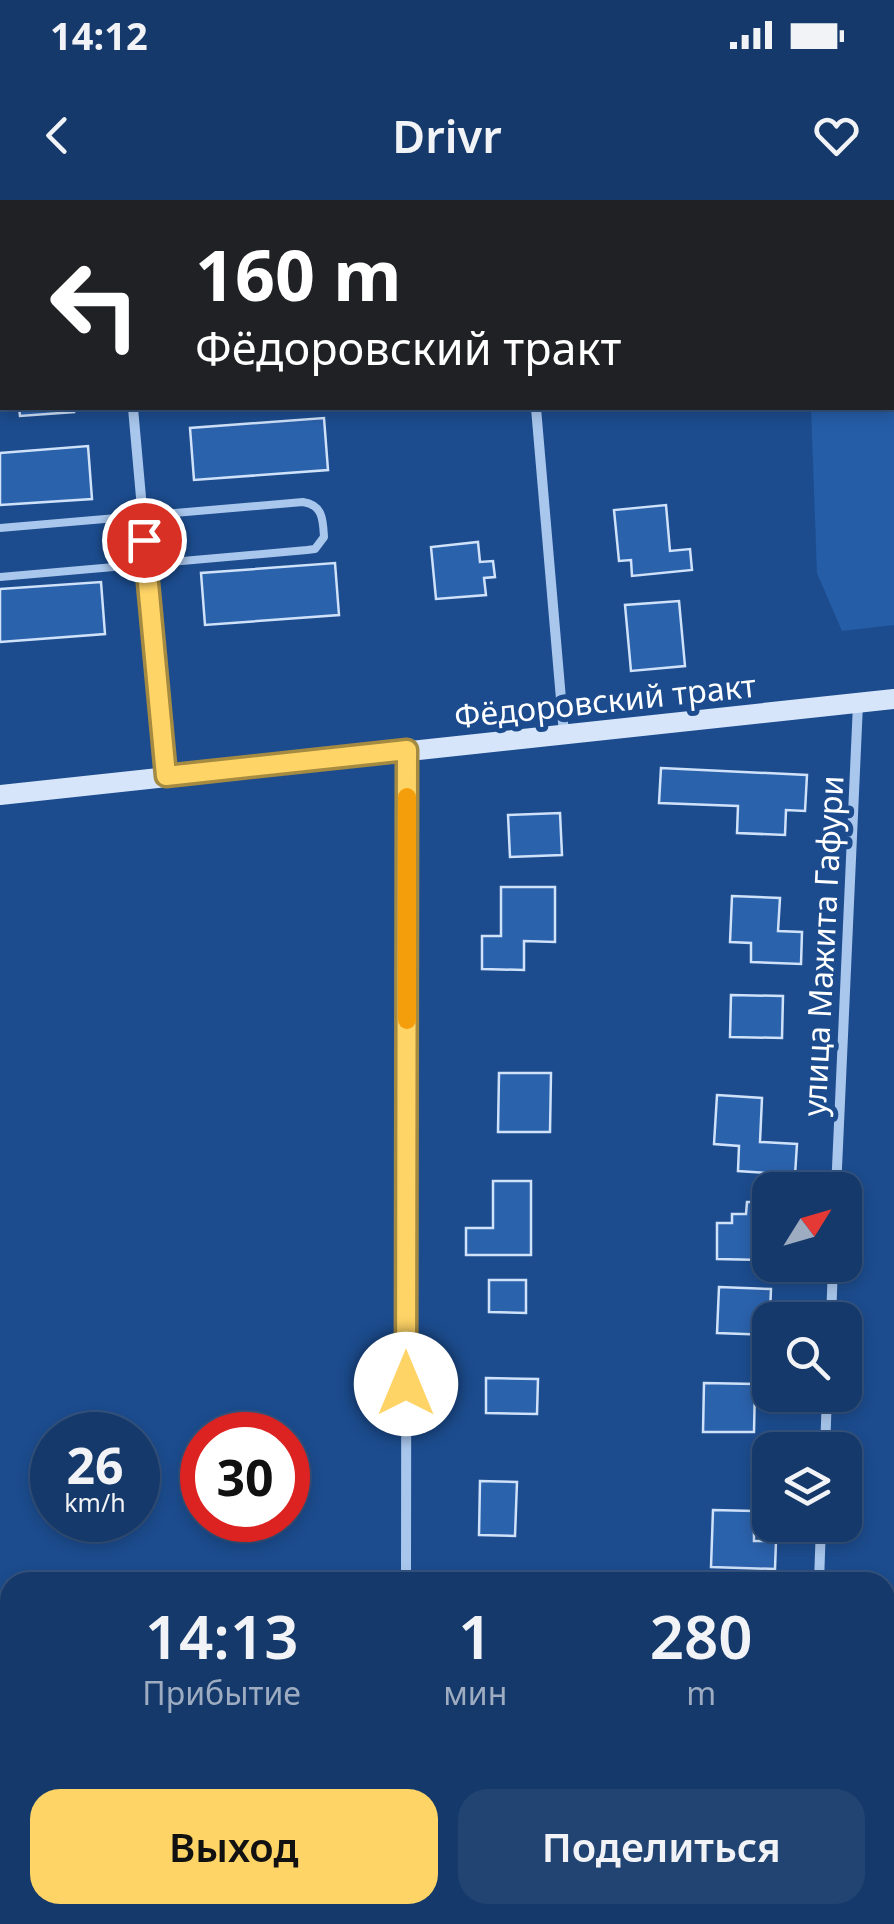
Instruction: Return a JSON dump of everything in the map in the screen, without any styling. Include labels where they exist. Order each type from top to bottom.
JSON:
[{"type":"street","points":[[133,410],[166,776]]},
{"type":"street","points":[[536,410],[564,734]]},
{"type":"street","name":"Фёдоровский тракт","points":[[0,795],[894,700]]},
{"type":"street","name":"улица Мажита Гафури","points":[[837,1172],[858,704]]},
{"type":"street","points":[[406,1572],[407,750]]},
{"type":"street","points":[[820,1572],[821,1542]]},
{"type":"lane","points":[[0,528],[303,502],[316,506],[324,526],[324,537],[315,549],[0,577]]},
{"type":"shaded area","points":[[811,410],[894,410],[894,625],[842,631],[817,573]]},
{"type":"building","points":[[19,410],[74,410],[74,412],[20,416]]},
{"type":"building","points":[[324,418],[328,470],[194,480],[190,428]]},
{"type":"building","points":[[88,446],[92,499],[0,505],[0,453]]},
{"type":"building","points":[[666,505],[670,551],[690,549],[692,570],[632,576],[631,560],[619,561],[614,510]]},
{"type":"building","points":[[478,542],[480,562],[493,561],[495,577],[484,578],[486,595],[436,599],[431,547]]},
{"type":"building","points":[[335,563],[339,615],[205,625],[201,573]]},
{"type":"building","points":[[101,582],[105,634],[0,642],[0,589]]},
{"type":"building","points":[[679,601],[685,666],[631,671],[625,605]]},
{"type":"building","points":[[661,768],[807,775],[805,811],[786,810],[785,835],[737,833],[738,806],[659,803]]},
{"type":"building","points":[[560,813],[562,855],[510,857],[508,815]]},
{"type":"building","points":[[501,887],[555,887],[555,942],[524,941],[524,970],[482,969],[482,936],[501,936]]},
{"type":"building","points":[[732,896],[780,898],[778,931],[802,932],[801,964],[751,962],[751,943],[730,942]]},
{"type":"building","points":[[731,995],[783,996],[782,1038],[730,1037]]},
{"type":"building","points":[[499,1073],[551,1073],[550,1132],[498,1132]]},
{"type":"building","points":[[717,1095],[762,1098],[760,1142],[797,1144],[795,1172],[738,1171],[739,1146],[714,1144]]},
{"type":"building","points":[[493,1181],[531,1181],[531,1255],[466,1255],[466,1228],[493,1228]]},
{"type":"building","points":[[747,1202],[752,1202],[752,1260],[717,1259],[717,1223],[732,1223],[732,1214],[746,1214]]},
{"type":"building","points":[[489,1280],[526,1280],[526,1313],[489,1312]]},
{"type":"building","points":[[719,1287],[771,1289],[770,1302],[752,1302],[752,1334],[717,1333]]},
{"type":"building","points":[[486,1378],[538,1379],[537,1414],[486,1413]]},
{"type":"building","points":[[704,1383],[752,1384],[754,1432],[703,1432]]},
{"type":"building","points":[[480,1481],[517,1482],[515,1536],[479,1535]]},
{"type":"building","points":[[713,1510],[752,1511],[752,1542],[776,1542],[775,1569],[711,1567]]},
{"type":"slow traffic","points":[[407,797],[407,1020]]},
{"type":"route","points":[[144,540],[166,776],[407,750],[406,1384]]}]
